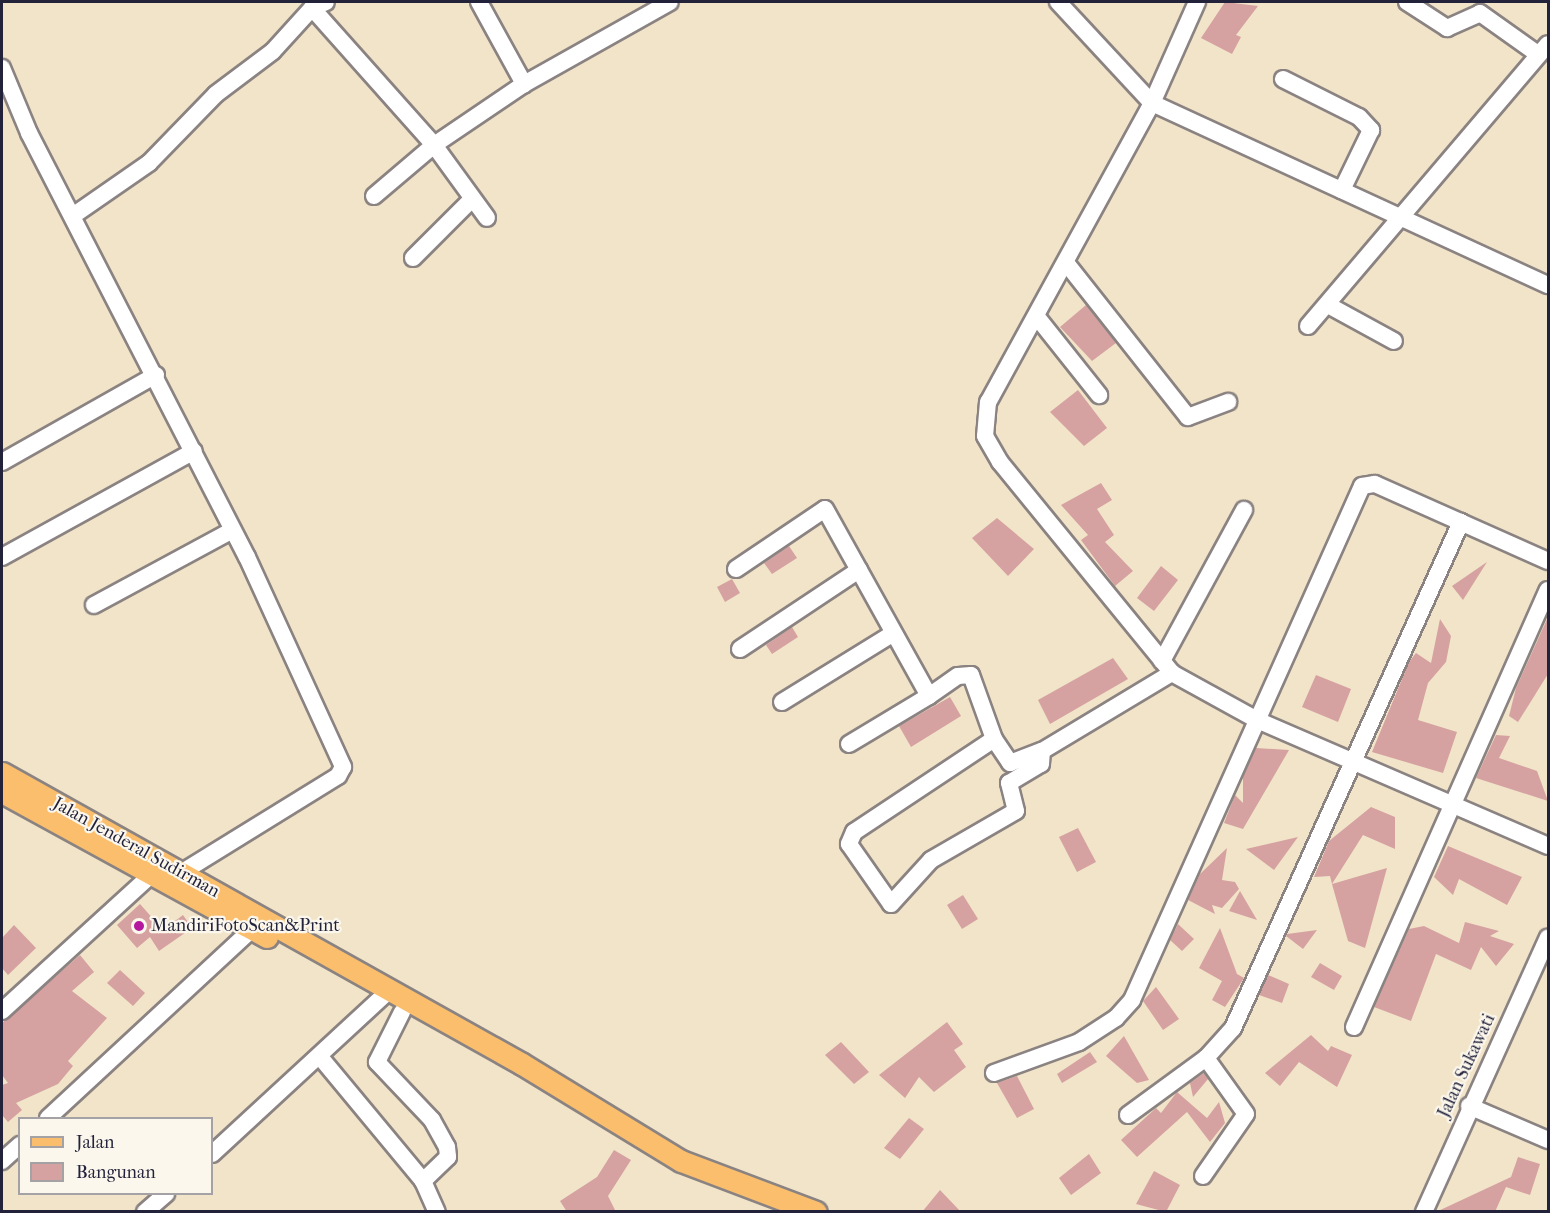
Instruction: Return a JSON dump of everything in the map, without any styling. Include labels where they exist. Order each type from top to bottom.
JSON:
[{"type":"main road","name":"Jalan Jenderal Sudirman","points":[[2,773],[167,876],[385,995],[522,1064],[612,1116],[629,1133]]},
{"type":"main road","points":[[2,792],[167,876],[252,929],[385,995],[402,1012],[608,1127],[629,1133],[681,1161],[816,1212]]},
{"type":"street","points":[[479,2],[524,84]]},
{"type":"street","points":[[374,196],[434,145],[524,84],[670,2]]},
{"type":"street","points":[[1058,2],[1152,104],[1548,285]]},
{"type":"street","points":[[1197,2],[1152,104],[1067,264],[988,402],[982,418],[985,436],[1000,462],[1167,667],[1257,720],[1355,765],[1548,846]]},
{"type":"street","points":[[1308,326],[1544,50],[1480,14],[1447,28],[1407,2]]},
{"type":"street","points":[[74,215],[149,163],[216,94],[273,51],[319,5],[434,145],[488,218]]},
{"type":"street","points":[[2,68],[29,133],[74,215],[194,451],[343,771],[167,876],[2,1011]]},
{"type":"street","points":[[1283,79],[1369,126],[1371,140],[1342,190]]},
{"type":"street","points":[[413,258],[472,199]]},
{"type":"street","points":[[1067,264],[1188,417],[1228,402]]},
{"type":"street","points":[[1328,305],[1394,341]]},
{"type":"street","points":[[1036,318],[1099,394]]},
{"type":"street","points":[[2,462],[156,375]]},
{"type":"street","points":[[2,557],[194,451]]},
{"type":"street","points":[[994,1073],[1079,1042],[1126,1009],[1362,486],[1372,482],[1548,561]]},
{"type":"street","points":[[736,568],[825,509],[928,696]]},
{"type":"street","points":[[849,744],[958,676],[971,675],[994,739],[1010,763],[1042,751],[1167,667],[1245,510]]},
{"type":"street","points":[[1128,1115],[1206,1058],[1233,1028],[1355,765],[1461,522]]},
{"type":"street","points":[[94,605],[231,531]]},
{"type":"street","points":[[740,650],[860,570]]},
{"type":"street","points":[[1354,1027],[1548,590]]},
{"type":"street","points":[[782,702],[892,634]]},
{"type":"street","points":[[994,739],[854,832],[849,844],[891,904],[931,860],[1016,811],[1009,783],[1041,764],[1042,751]]},
{"type":"street","points":[[50,1117],[252,929]]},
{"type":"street","name":"Jalan Sukawati","points":[[1424,1212],[1469,1106],[1548,938]]},
{"type":"street","points":[[213,1153],[321,1058],[385,995]]},
{"type":"street","points":[[402,1012],[376,1062],[432,1120],[447,1147],[448,1157],[423,1181]]},
{"type":"street","points":[[321,1058],[423,1181],[437,1212]]},
{"type":"street","points":[[1203,1176],[1246,1114],[1206,1058]]},
{"type":"street","points":[[1469,1106],[1548,1140]]},
{"type":"street","points":[[2,1161],[18,1147]]},
{"type":"street","points":[[145,1212],[165,1195]]},
{"type":"building","points":[[1225,2],[1258,6],[1236,35],[1241,37],[1232,54],[1201,38]]},
{"type":"building","points":[[1086,305],[1116,343],[1092,361],[1060,327]]},
{"type":"building","points":[[1078,390],[1107,428],[1084,446],[1050,412]]},
{"type":"building","points":[[1101,483],[1112,500],[1097,509],[1114,535],[1105,542],[1133,571],[1115,586],[1081,540],[1088,535],[1061,505]]},
{"type":"building","points":[[997,518],[1034,549],[1008,576],[972,538]]},
{"type":"building","points":[[789,546],[797,558],[772,574],[764,563]]},
{"type":"building","points":[[1487,562],[1463,600],[1452,586]]},
{"type":"building","points":[[1161,566],[1178,580],[1154,611],[1137,598]]},
{"type":"building","points":[[732,579],[740,593],[725,602],[717,587]]},
{"type":"building","points":[[1548,617],[1548,674],[1518,722],[1509,716],[1516,688]]},
{"type":"building","points":[[1440,619],[1451,636],[1446,662],[1428,683],[1418,720],[1457,732],[1443,773],[1372,752],[1409,662],[1416,653],[1431,663]]},
{"type":"building","points":[[792,627],[798,637],[772,654],[766,645]]},
{"type":"building","points":[[1113,658],[1128,679],[1050,724],[1038,700]]},
{"type":"building","points":[[1316,675],[1351,689],[1338,722],[1302,707]]},
{"type":"building","points":[[950,697],[961,716],[911,747],[899,726]]},
{"type":"building","points":[[1496,735],[1510,736],[1499,758],[1537,771],[1548,801],[1476,778]]},
{"type":"building","points":[[1256,748],[1289,750],[1243,829],[1224,823],[1235,795],[1243,803],[1243,777]]},
{"type":"building","points":[[1371,807],[1395,817],[1395,849],[1363,835],[1332,884],[1330,876],[1314,877],[1329,841]]},
{"type":"building","points":[[1078,828],[1096,862],[1077,872],[1059,837]]},
{"type":"building","points":[[1298,837],[1274,870],[1246,849]]},
{"type":"building","points":[[1448,846],[1522,877],[1507,905],[1459,879],[1453,895],[1434,877]]},
{"type":"building","points":[[1227,848],[1222,880],[1235,882],[1239,889],[1222,908],[1212,905],[1215,914],[1188,900],[1200,874]]},
{"type":"building","points":[[1387,868],[1365,948],[1348,941],[1332,884]]},
{"type":"building","points":[[1240,891],[1257,920],[1229,911]]},
{"type":"building","points":[[963,895],[978,919],[962,929],[947,905]]},
{"type":"building","points":[[140,904],[163,930],[183,915],[192,928],[159,951],[150,937],[137,948],[117,925]]},
{"type":"building","points":[[1465,922],[1499,931],[1490,936],[1514,944],[1496,966],[1481,947],[1471,970],[1436,954],[1411,1021],[1374,1007],[1409,929],[1424,926],[1459,943]]},
{"type":"building","points":[[1178,924],[1194,939],[1182,951],[1170,940]]},
{"type":"building","points":[[14,925],[36,948],[8,975],[2,968],[2,938]]},
{"type":"building","points":[[1220,928],[1237,974],[1244,978],[1225,1007],[1212,1000],[1222,981],[1199,968]]},
{"type":"building","points":[[1317,930],[1303,949],[1286,936],[1287,934]]},
{"type":"building","points":[[80,955],[94,972],[72,991],[107,1018],[68,1061],[73,1066],[58,1084],[16,1103],[22,1110],[8,1122],[2,1115],[2,1085],[8,1083],[2,1075],[2,1023]]},
{"type":"building","points":[[1320,963],[1342,976],[1334,990],[1311,977]]},
{"type":"building","points":[[120,970],[145,993],[133,1006],[107,983]]},
{"type":"building","points":[[1268,975],[1289,984],[1282,1003],[1259,995]]},
{"type":"building","points":[[1156,987],[1179,1019],[1163,1030],[1143,1001]]},
{"type":"building","points":[[947,1022],[963,1044],[954,1050],[966,1067],[934,1092],[919,1077],[905,1098],[879,1075]]},
{"type":"building","points":[[1311,1035],[1328,1051],[1331,1046],[1352,1055],[1337,1087],[1299,1062],[1280,1086],[1265,1073]]},
{"type":"building","points":[[1124,1036],[1149,1080],[1137,1083],[1106,1056]]},
{"type":"building","points":[[841,1042],[869,1072],[854,1084],[825,1055]]},
{"type":"building","points":[[1090,1052],[1097,1062],[1062,1083],[1057,1074]]},
{"type":"building","points":[[1204,1073],[1208,1079],[1193,1097],[1190,1083]]},
{"type":"building","points":[[1017,1076],[1034,1109],[1017,1118],[997,1083]]},
{"type":"building","points":[[1177,1092],[1207,1118],[1219,1102],[1225,1123],[1210,1142],[1187,1112],[1137,1157],[1121,1140],[1156,1108],[1161,1113]]},
{"type":"building","points":[[909,1118],[924,1129],[900,1159],[884,1148]]},
{"type":"building","points":[[614,1150],[631,1160],[608,1196],[616,1212],[567,1212],[560,1201],[597,1177]]},
{"type":"building","points":[[1089,1154],[1101,1173],[1071,1195],[1059,1178]]},
{"type":"building","points":[[1518,1157],[1540,1164],[1530,1195],[1506,1187],[1495,1212],[1436,1212],[1511,1177]]},
{"type":"building","points":[[1154,1171],[1180,1185],[1166,1212],[1136,1204]]},
{"type":"building","points":[[940,1190],[961,1212],[922,1212]]},
{"type":"place","name":"MandiriFotoScan&Print","points":[[139,926]]}]
